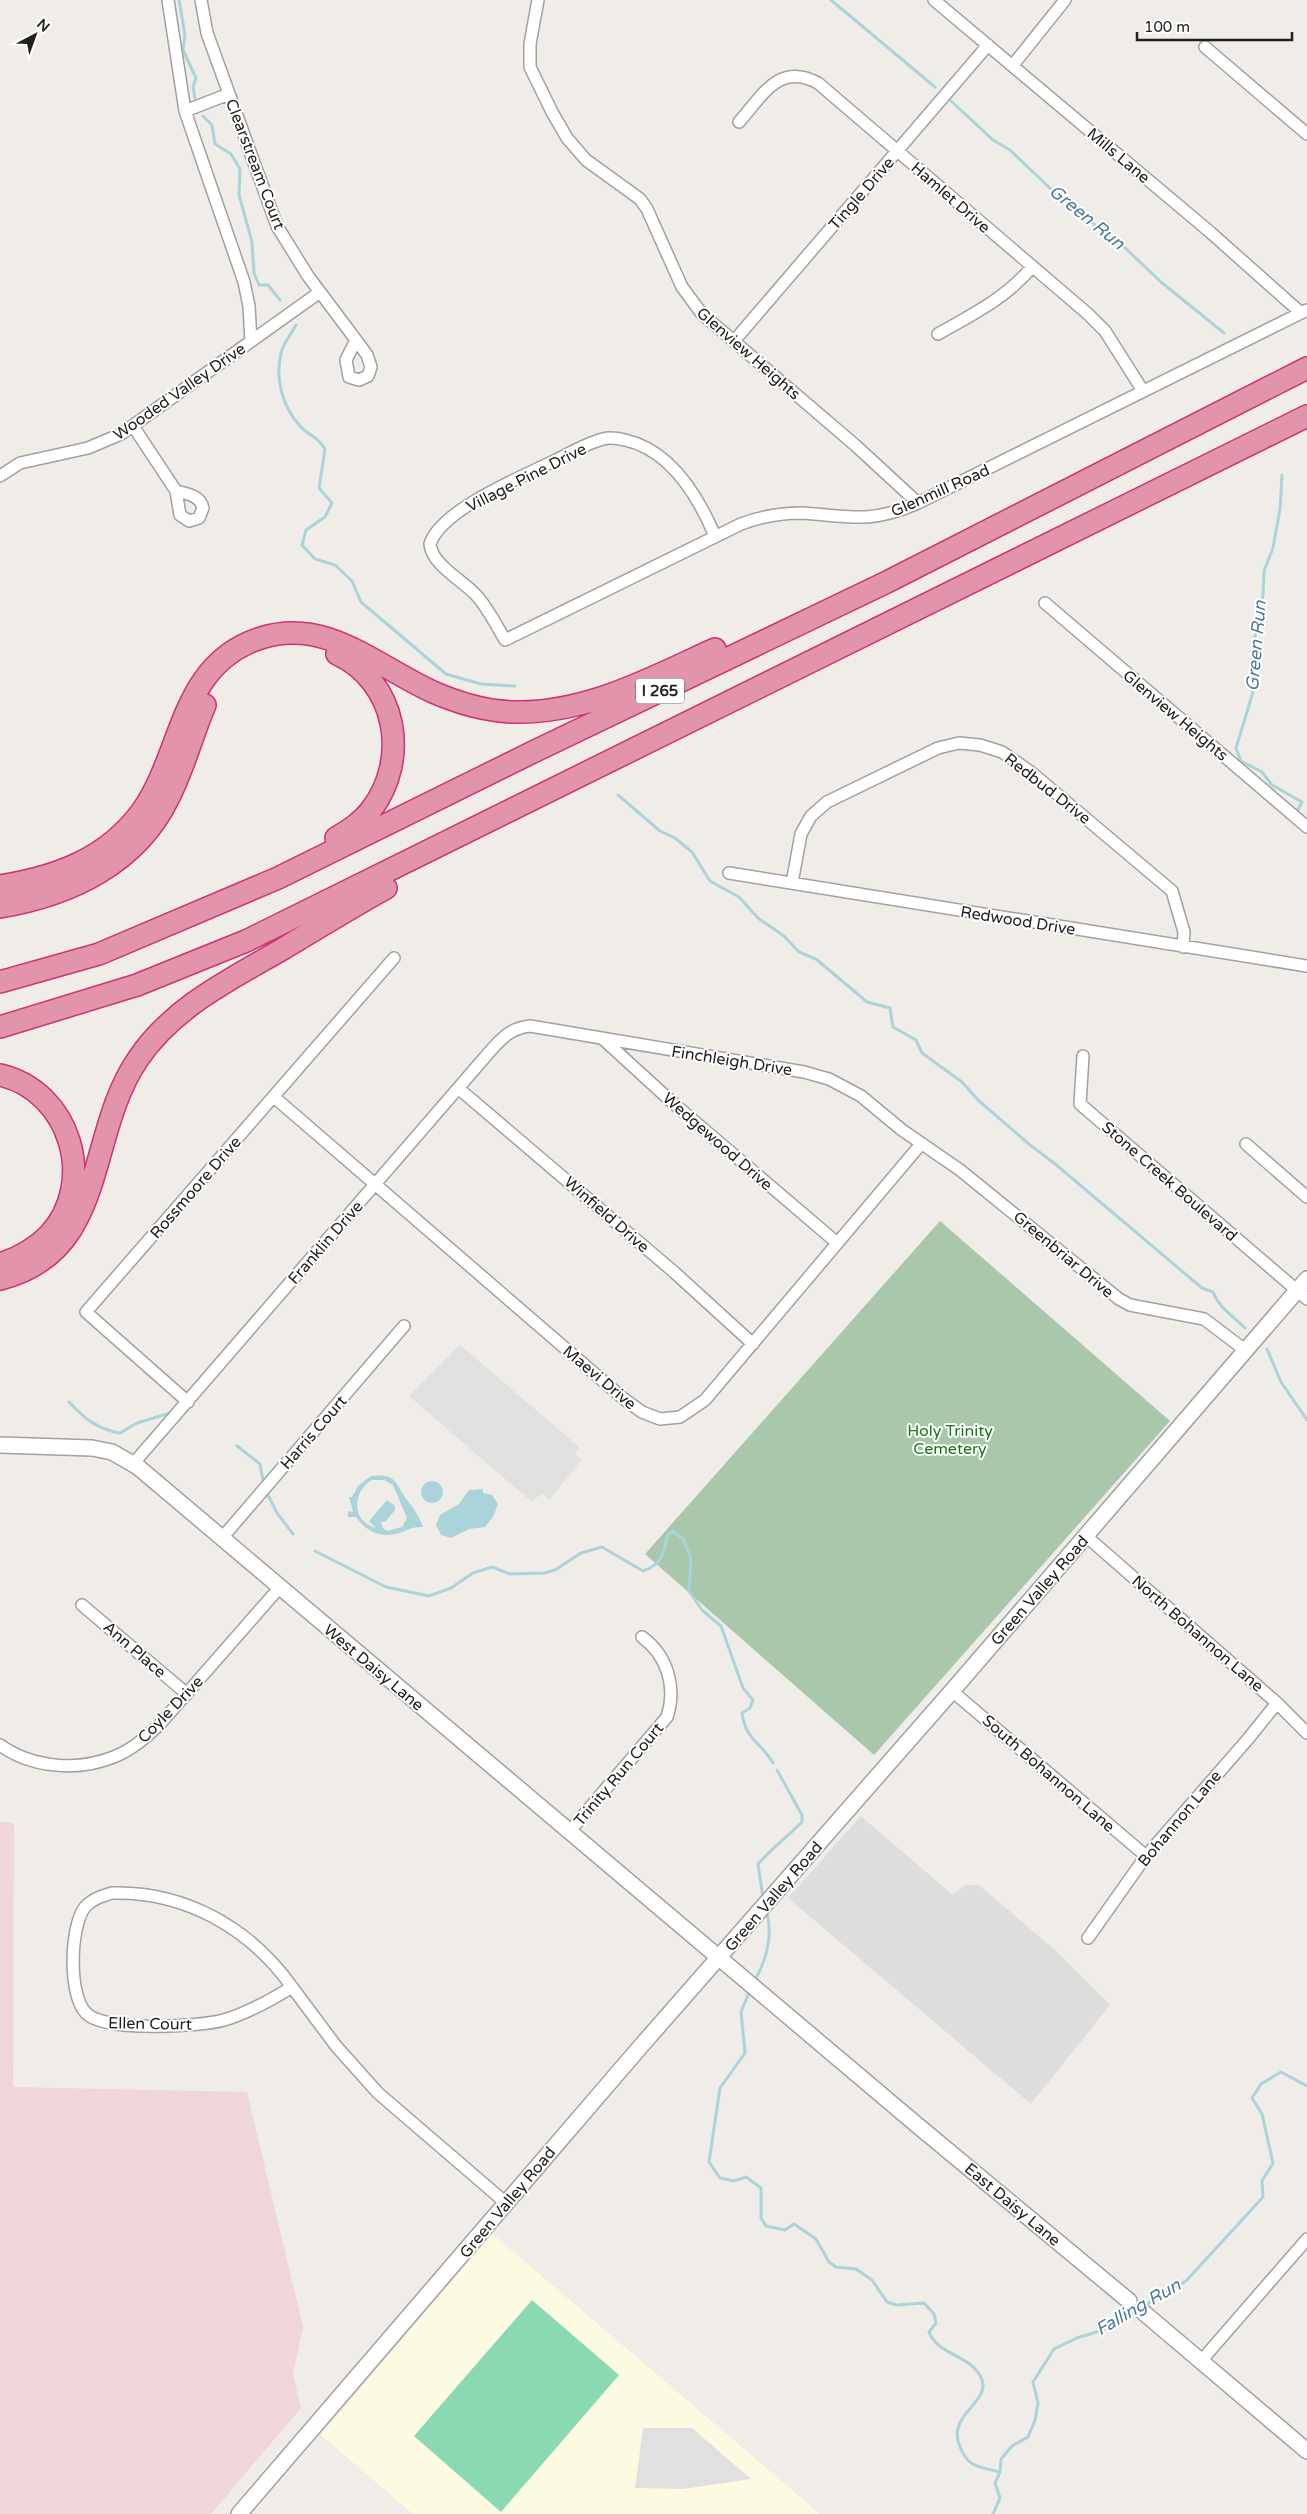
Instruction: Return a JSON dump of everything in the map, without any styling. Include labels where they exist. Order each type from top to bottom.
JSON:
[{"type":"highway","name":"I 265","points":[[0,982],[99,954],[217,906],[278,878],[966,541],[1307,368]]},
{"type":"highway","name":"I 265","points":[[0,1027],[130,988],[246,941],[1307,416]]},
{"type":"highway","points":[[0,886],[62,872],[97,854],[114,842],[140,813],[153,793],[196,690],[209,672],[224,657],[242,646],[261,638],[288,633],[323,636],[364,654],[432,692],[458,702],[484,708],[512,712],[569,707],[626,688],[808,606],[966,541]]},
{"type":"highway","points":[[0,907],[36,899],[78,885],[97,875],[130,850],[154,823],[169,798],[208,698],[219,681],[232,667],[249,656],[267,649],[288,645],[321,648],[348,659],[364,672],[378,689],[387,708],[393,729],[395,750],[391,772],[383,792],[370,811],[354,827],[217,906]]},
{"type":"highway","points":[[0,1279],[34,1267],[50,1256],[75,1225],[84,1207],[107,1122],[122,1086],[138,1058],[171,1021],[215,989],[576,779]]},
{"type":"highway","points":[[0,1075],[22,1083],[53,1108],[71,1143],[74,1162],[69,1200],[62,1218],[50,1234],[35,1247],[18,1258],[0,1264]]},
{"type":"street","points":[[168,0],[185,112],[244,282],[249,306],[250,341]]},
{"type":"street","name":"Clearstream Court","points":[[201,0],[207,33],[277,226],[320,292],[356,340]]},
{"type":"street","name":"Glenview Heights","points":[[538,0],[530,44],[530,67],[567,138],[586,160],[640,199],[654,220],[682,287],[698,310],[855,445],[918,503]]},
{"type":"street","name":"Mills Lane","points":[[934,0],[1304,311]]},
{"type":"street","points":[[1013,65],[1065,0]]},
{"type":"street","name":"Tingle Drive","points":[[734,341],[988,45]]},
{"type":"street","points":[[1205,47],[1307,134]]},
{"type":"street","name":"Hamlet Drive","points":[[739,122],[778,80],[785,76],[801,75],[818,83],[1105,331],[1143,391]]},
{"type":"street","points":[[185,112],[229,94]]},
{"type":"street","points":[[938,334],[992,304],[1012,288],[1032,267]]},
{"type":"street","name":"Wooded Valley Drive","points":[[0,476],[20,462],[65,454],[99,445],[133,426],[320,292]]},
{"type":"street","name":"Glenmill Road","points":[[505,640],[741,524],[769,515],[799,513],[867,517],[918,503],[1304,311]]},
{"type":"street","points":[[133,426],[176,491]]},
{"type":"street","name":"Village Pine Drive","points":[[505,640],[488,609],[476,595],[434,556],[430,544],[436,531],[450,518],[479,499],[513,481],[602,440],[612,437],[636,442],[657,454],[684,481],[709,521],[715,536]]},
{"type":"street","name":"Glenview Heights","points":[[1045,603],[1307,827]]},
{"type":"street","name":"Redbud Drive","points":[[792,882],[801,834],[808,820],[818,809],[859,785],[928,752],[959,743],[980,745],[1002,752],[1032,773],[1172,891],[1184,932],[1182,947]]},
{"type":"street","name":"Redwood Drive","points":[[730,873],[1307,966]]},
{"type":"street","name":"Rossmoore Drive","points":[[188,1402],[86,1312],[394,958]]},
{"type":"street","name":"Finchleigh Drive","points":[[522,1027],[530,1026],[758,1064],[829,1078],[861,1096],[921,1144]]},
{"type":"street","name":"Franklin Drive","points":[[133,1464],[506,1034],[522,1027]]},
{"type":"street","name":"Wedgewood Drive","points":[[601,1038],[836,1242]]},
{"type":"street","name":"Stone Creek Boulevard","points":[[1083,1056],[1080,1104],[1302,1295]]},
{"type":"street","name":"Winfield Drive","points":[[458,1088],[674,1272],[753,1344]]},
{"type":"street","name":"Maevi Drive","points":[[274,1097],[624,1399],[651,1416],[670,1419],[680,1417],[697,1407],[720,1385],[836,1242],[921,1144]]},
{"type":"street","name":"Greenbriar Drive","points":[[921,1144],[967,1175],[1119,1300],[1130,1305],[1204,1319],[1245,1350]]},
{"type":"street","points":[[1246,1144],[1307,1197]]},
{"type":"street","name":"Green Valley Road","points":[[240,2514],[506,2203],[952,1691],[1245,1350],[1302,1295],[1307,1279]]},
{"type":"street","name":"Harris Court","points":[[222,1538],[404,1326]]},
{"type":"street","name":"West Daisy Lane","points":[[0,1444],[92,1448],[112,1452],[133,1464],[569,1832],[720,1956]]},
{"type":"street","name":"North Bohannon Lane","points":[[1086,1536],[1277,1703],[1307,1733]]},
{"type":"street","name":"Coyle Drive","points":[[0,1745],[25,1758],[46,1764],[68,1766],[105,1760],[140,1742],[186,1694],[280,1587]]},
{"type":"street","name":"Ann Place","points":[[82,1604],[186,1694]]},
{"type":"street","name":"Trinity Run Court","points":[[569,1832],[667,1717],[671,1704],[671,1694],[664,1662],[655,1647],[642,1637]]},
{"type":"street","name":"South Bohannon Lane","points":[[952,1691],[1146,1856]]},
{"type":"street","name":"Bohannon Lane","points":[[1088,1938],[1146,1856],[1277,1703]]},
{"type":"street","name":"Ellen Court","points":[[292,1987],[256,2007],[211,2023],[168,2026],[104,2023],[86,2013],[76,1995],[74,1974],[77,1927],[85,1907],[92,1901],[107,1894],[123,1893],[175,1900],[200,1909],[248,1939],[292,1987],[336,2046],[378,2093],[506,2203]]},
{"type":"street","name":"East Daisy Lane","points":[[720,1956],[1307,2451]]},
{"type":"street","points":[[1201,2362],[1307,2239]]},
{"type":"shaded area","points":[[460,1345],[579,1447],[575,1454],[582,1460],[549,1500],[542,1494],[531,1501],[409,1396]]},
{"type":"shaded area","points":[[861,1816],[953,1895],[965,1885],[979,1885],[1055,1950],[1110,2005],[1031,2104],[788,1898]]},
{"type":"shaded area","points":[[0,1822],[14,1823],[13,2087],[247,2092],[303,2327],[293,2374],[301,2408],[211,2514],[0,2514]]},
{"type":"shaded area","points":[[492,2234],[820,2514],[413,2514],[321,2435]]},
{"type":"shaded area","points":[[643,2428],[692,2428],[751,2479],[683,2489],[635,2488]]},
{"type":"green space","name":"Holy Trinity Cemetery","points":[[940,1221],[1170,1421],[874,1755],[645,1554]]},
{"type":"green space","points":[[532,2300],[619,2375],[501,2512],[414,2436]]},
{"type":"water","points":[[380,1475],[391,1478],[420,1519],[423,1527],[415,1527],[395,1534],[383,1535],[368,1529],[356,1517],[348,1517],[348,1511],[353,1512],[349,1497],[352,1497],[358,1486],[371,1476]],"holes":[[[372,1480],[384,1480],[393,1485],[407,1518],[402,1527],[387,1531],[382,1527],[381,1522],[385,1522],[395,1510],[395,1506],[387,1500],[369,1521],[376,1528],[362,1519],[358,1513],[357,1506],[358,1499],[365,1485]]]},
{"type":"water","points":[[432,1481],[440,1484],[443,1492],[440,1500],[432,1503],[424,1500],[421,1492],[424,1484]]},
{"type":"water","points":[[483,1489],[483,1493],[492,1495],[498,1504],[493,1517],[485,1527],[469,1529],[451,1538],[441,1535],[436,1525],[440,1515],[459,1504],[469,1490]]},
{"type":"waterway","points":[[179,0],[185,35],[183,50],[196,78],[193,87],[195,98]]},
{"type":"waterway","name":"Green Run","points":[[831,0],[935,87]]},
{"type":"waterway","name":"Green Run","points":[[950,100],[993,140],[1010,150],[1054,192],[1086,216],[1108,238],[1122,245],[1161,282],[1224,333]]},
{"type":"waterway","points":[[203,116],[212,125],[215,144],[231,154],[240,169],[239,195],[252,242],[254,273],[259,285],[268,285],[280,300]]},
{"type":"waterway","points":[[296,325],[281,353],[279,373],[282,392],[284,401],[294,418],[325,449],[319,488],[332,503],[325,517],[306,530],[302,545],[315,559],[335,565],[352,581],[361,602],[446,674],[481,684],[515,686]]},
{"type":"waterway","name":"Green Run","points":[[1282,475],[1280,509],[1273,548],[1264,571],[1263,595],[1252,652],[1253,692],[1236,748],[1241,761],[1262,772],[1272,785],[1302,802],[1297,811]]},
{"type":"waterway","points":[[618,795],[660,831],[675,838],[692,852],[710,881],[739,897],[758,918],[784,936],[799,952],[816,959],[867,1002],[890,1008],[893,1027],[916,1040],[922,1053],[962,1082],[978,1100],[1030,1145],[1054,1163],[1202,1288],[1213,1292],[1223,1307],[1245,1328]]},
{"type":"waterway","points":[[1267,1349],[1281,1382],[1307,1420]]},
{"type":"waterway","points":[[69,1402],[98,1426],[120,1433],[137,1423],[170,1413]]},
{"type":"waterway","points":[[237,1446],[260,1464],[263,1480]]},
{"type":"waterway","points":[[267,1493],[277,1513],[293,1534]]},
{"type":"waterway","points":[[315,1551],[386,1587],[429,1596],[451,1588],[473,1573],[492,1567],[510,1574],[544,1573],[555,1570],[581,1553],[602,1547],[643,1571],[658,1562],[663,1554],[667,1536],[673,1531],[683,1539],[691,1559],[689,1591],[702,1610],[721,1626],[743,1688],[753,1700],[750,1708],[742,1713],[747,1730],[773,1763]]},
{"type":"waterway","points":[[763,1898],[758,1864],[802,1822],[802,1815],[777,1770]]},
{"type":"waterway","points":[[754,1982],[768,1947],[769,1928],[766,1909]]},
{"type":"waterway","points":[[750,1990],[741,2012],[745,2053],[720,2088],[709,2162],[720,2178],[734,2181],[746,2177],[761,2188],[761,2218],[766,2226],[785,2230],[794,2224],[816,2239],[829,2262],[836,2267],[856,2269],[872,2280],[887,2302],[896,2305],[924,2303],[934,2314],[936,2323],[929,2332],[933,2340],[971,2365],[978,2372],[982,2380],[983,2388],[980,2395],[959,2425],[957,2434],[962,2452],[975,2465],[1000,2472]]},
{"type":"waterway","name":"Falling Run","points":[[993,2514],[1000,2498],[995,2483],[1000,2472],[1001,2459],[1012,2446],[1028,2437],[1035,2420],[1038,2403],[1033,2382],[1054,2349],[1077,2338],[1103,2330],[1186,2281],[1263,2197],[1262,2181],[1273,2163],[1262,2114],[1252,2098],[1261,2084],[1281,2072],[1307,2086]]}]
